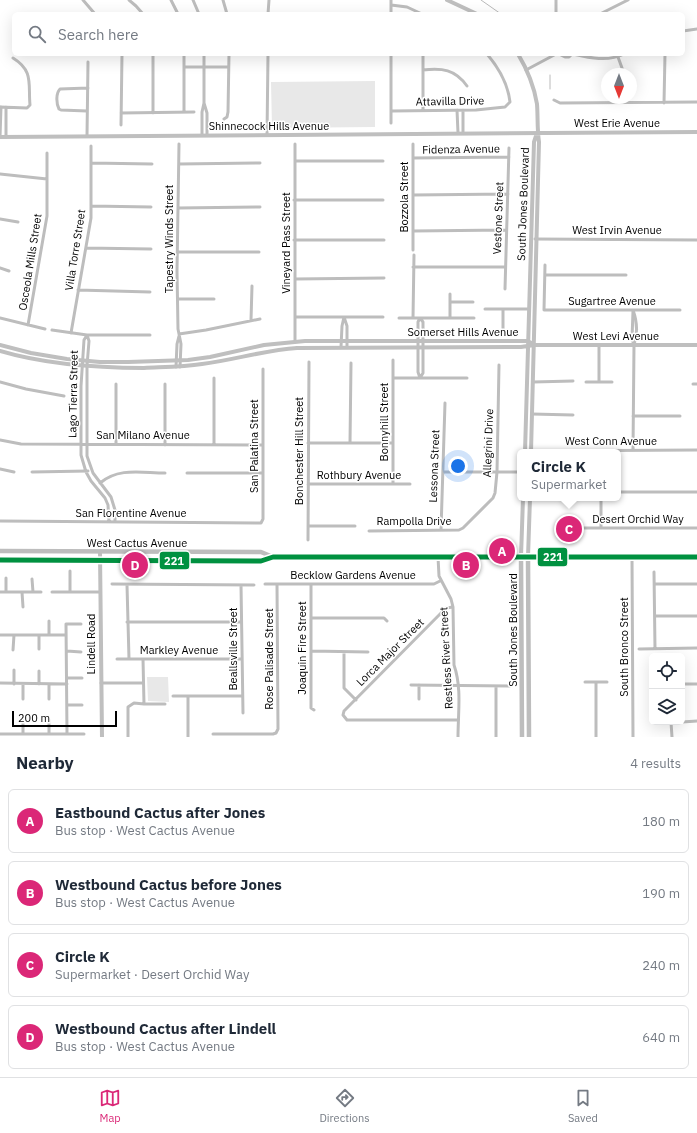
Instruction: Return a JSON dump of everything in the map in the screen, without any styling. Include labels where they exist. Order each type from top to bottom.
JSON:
[{"type":"main road","name":"West Cactus Avenue","points":[[0,552],[261,552],[273,557]]},
{"type":"main road","name":"West Cactus Avenue","points":[[0,560],[261,561],[273,557],[697,557]]},
{"type":"main road","name":"South Jones Boulevard","points":[[521,557],[522,737]]},
{"type":"main road","name":"South Jones Boulevard","points":[[528,557],[529,737]]},
{"type":"street","points":[[83,0],[93,12]]},
{"type":"street","points":[[129,0],[141,12]]},
{"type":"street","points":[[171,0],[177,12]]},
{"type":"street","points":[[193,0],[197,12]]},
{"type":"street","points":[[223,0],[226,12]]},
{"type":"street","points":[[268,0],[268,12]]},
{"type":"street","points":[[391,12],[392,0]]},
{"type":"street","points":[[448,0],[473,12]]},
{"type":"street","points":[[556,0],[556,12]]},
{"type":"street","points":[[604,12],[628,0]]},
{"type":"street","points":[[391,6],[407,6],[418,12]]},
{"type":"street","points":[[685,31],[697,29]]},
{"type":"street","points":[[121,124],[122,56]]},
{"type":"street","points":[[153,56],[153,113]]},
{"type":"street","points":[[184,56],[184,112]]},
{"type":"street","points":[[202,135],[204,56]]},
{"type":"street","points":[[224,119],[228,112],[229,56]]},
{"type":"street","points":[[267,135],[268,56]]},
{"type":"street","points":[[392,56],[392,123]]},
{"type":"street","points":[[423,110],[424,56]]},
{"type":"street","name":"Attavilla Drive","points":[[392,110],[463,110],[499,108],[507,105],[510,102],[510,98],[505,84],[495,64],[489,56]]},
{"type":"street","points":[[519,56],[532,86],[536,103],[537,132]]},
{"type":"street","points":[[526,70],[552,56]]},
{"type":"street","points":[[585,56],[605,59],[618,57],[622,68]]},
{"type":"street","points":[[664,103],[665,56]]},
{"type":"street","points":[[0,137],[0,107],[29,107],[30,105],[30,83],[28,74],[20,62],[13,58]]},
{"type":"street","points":[[87,136],[88,62]]},
{"type":"street","points":[[184,67],[228,67]]},
{"type":"street","points":[[423,70],[452,72],[461,78],[467,86]]},
{"type":"street","points":[[87,111],[61,110],[57,104],[58,92],[60,89],[88,88]]},
{"type":"street","points":[[554,100],[560,103],[601,103]]},
{"type":"street","points":[[637,103],[697,102]]},
{"type":"street","points":[[204,103],[207,113],[207,135]]},
{"type":"street","points":[[6,107],[6,137]]},
{"type":"street","points":[[458,110],[458,133]]},
{"type":"street","points":[[463,110],[463,133]]},
{"type":"street","points":[[121,113],[194,112]]},
{"type":"street","name":"Shinnecock Hills Avenue","points":[[0,137],[537,132]]},
{"type":"street","name":"West Erie Avenue","points":[[537,132],[697,132]]},
{"type":"street","name":"South Jones Boulevard","points":[[525,449],[534,142],[537,132]]},
{"type":"street","name":"South Jones Boulevard","points":[[531,449],[539,142],[537,132]]},
{"type":"street","name":"Tapestry Winds Street","points":[[178,367],[181,344],[179,334],[177,252],[179,144]]},
{"type":"street","name":"Vineyard Pass Street","points":[[295,144],[295,342]]},
{"type":"street","name":"Bozzola Street","points":[[413,144],[413,250]]},
{"type":"street","name":"Villa Torre Street","points":[[71,333],[90,226],[91,146]]},
{"type":"street","name":"Vestone Street","points":[[505,289],[509,148]]},
{"type":"street","name":"Osceola Mills Street","points":[[28,325],[46,222],[47,152]]},
{"type":"street","name":"Fidenza Avenue","points":[[413,158],[509,157]]},
{"type":"street","points":[[295,161],[383,161]]},
{"type":"street","points":[[179,164],[260,163]]},
{"type":"street","points":[[91,164],[152,164]]},
{"type":"street","points":[[0,174],[47,179]]},
{"type":"street","points":[[413,195],[508,194]]},
{"type":"street","points":[[294,200],[383,200]]},
{"type":"street","points":[[91,206],[151,207]]},
{"type":"street","points":[[178,208],[260,207]]},
{"type":"street","points":[[0,219],[18,222]]},
{"type":"street","points":[[413,231],[506,230]]},
{"type":"street","name":"West Irvin Avenue","points":[[531,239],[697,240]]},
{"type":"street","points":[[294,240],[384,240]]},
{"type":"street","points":[[86,248],[151,249]]},
{"type":"street","points":[[177,252],[260,252]]},
{"type":"street","points":[[413,318],[414,255]]},
{"type":"street","points":[[545,264],[545,274],[626,275]]},
{"type":"street","points":[[414,268],[505,267]]},
{"type":"street","points":[[0,268],[9,271]]},
{"type":"street","name":"Sugartree Avenue","points":[[545,274],[544,310],[680,310]]},
{"type":"street","points":[[295,279],[384,278]]},
{"type":"street","points":[[251,320],[252,286]]},
{"type":"street","points":[[78,290],[150,292]]},
{"type":"street","points":[[450,294],[450,318]]},
{"type":"street","points":[[178,299],[214,299]]},
{"type":"street","points":[[450,302],[474,302]]},
{"type":"street","points":[[485,309],[529,309]]},
{"type":"street","points":[[503,309],[503,330]]},
{"type":"street","points":[[633,310],[637,319],[637,339],[634,345],[633,450]]},
{"type":"street","points":[[295,317],[383,317]]},
{"type":"street","points":[[344,317],[347,326],[347,347]]},
{"type":"street","points":[[341,347],[344,317]]},
{"type":"street","points":[[0,318],[45,329]]},
{"type":"street","points":[[399,318],[474,318]]},
{"type":"street","points":[[420,318],[423,322],[423,341],[421,347]]},
{"type":"street","points":[[420,318],[418,322],[418,341],[421,347],[423,373],[420,378]]},
{"type":"street","points":[[179,334],[260,319]]},
{"type":"street","points":[[52,330],[87,334],[150,335]]},
{"type":"street","name":"Lago Tierra Street","points":[[87,334],[84,340],[81,386],[81,455],[86,472],[101,492],[108,505],[109,522]]},
{"type":"street","name":"Lago Tierra Street","points":[[87,334],[89,341],[87,456],[91,470],[108,492],[113,503],[115,522]]},
{"type":"street","name":"Somerset Hills Avenue","points":[[0,344],[40,354],[88,361],[128,362],[210,357],[264,345],[295,342],[528,341],[534,345]]},
{"type":"street","name":"Somerset Hills Avenue","points":[[0,351],[33,359],[82,366],[135,368],[178,367],[216,362],[250,354],[284,349],[534,345]]},
{"type":"street","name":"West Levi Avenue","points":[[534,345],[697,345]]},
{"type":"street","points":[[599,345],[599,382]]},
{"type":"street","name":"Bonnyhill Street","points":[[393,360],[393,484]]},
{"type":"street","name":"Bonchester Hill Street","points":[[308,540],[309,362]]},
{"type":"street","points":[[350,443],[351,363]]},
{"type":"street","name":"Allegrini Drive","points":[[477,514],[494,495],[497,472],[499,365]]},
{"type":"street","name":"San Palatina Street","points":[[262,522],[263,369]]},
{"type":"street","points":[[214,378],[214,445]]},
{"type":"street","points":[[393,378],[467,378]]},
{"type":"street","points":[[533,382],[572,380]]},
{"type":"street","points":[[0,382],[26,389],[64,396]]},
{"type":"street","points":[[586,382],[612,382]]},
{"type":"street","points":[[116,384],[116,444]]},
{"type":"street","points":[[165,384],[165,444]]},
{"type":"street","name":"Lessona Street","points":[[441,530],[444,403]]},
{"type":"street","points":[[532,414],[573,414]]},
{"type":"street","points":[[633,416],[680,416]]},
{"type":"street","name":"San Milano Avenue","points":[[0,440],[21,444],[263,445]]},
{"type":"street","points":[[308,443],[393,443]]},
{"type":"street","name":"West Conn Avenue","points":[[621,450],[697,450]]},
{"type":"street","points":[[0,469],[14,472]]},
{"type":"street","points":[[32,472],[86,472],[91,470]]},
{"type":"street","points":[[443,472],[517,472]]},
{"type":"street","points":[[96,487],[110,476],[120,473],[165,473]]},
{"type":"street","points":[[187,473],[263,473]]},
{"type":"street","name":"Rothbury Avenue","points":[[308,484],[410,484]]},
{"type":"street","points":[[621,492],[697,492]]},
{"type":"street","name":"South Jones Boulevard","points":[[521,557],[523,501]]},
{"type":"street","name":"South Jones Boulevard","points":[[528,557],[530,501]]},
{"type":"street","points":[[601,501],[601,528]]},
{"type":"street","name":"Rampolla Drive","points":[[369,530],[461,529],[477,514]]},
{"type":"street","name":"San Florentine Avenue","points":[[0,521],[262,522]]},
{"type":"street","points":[[308,526],[354,526]]},
{"type":"street","name":"Desert Orchid Way","points":[[580,528],[697,528]]},
{"type":"street","name":"Lindell Road","points":[[100,552],[102,737]]},
{"type":"street","name":"Restless River Street","points":[[438,557],[440,581],[452,599],[453,607],[454,665],[458,686],[458,737]]},
{"type":"street","name":"South Bronco Street","points":[[632,557],[633,737]]},
{"type":"street","points":[[70,571],[70,592]]},
{"type":"street","points":[[654,572],[655,649]]},
{"type":"street","points":[[6,578],[6,592]]},
{"type":"street","points":[[32,579],[33,592]]},
{"type":"street","name":"Becklow Gardens Avenue","points":[[265,584],[434,584],[440,581]]},
{"type":"street","points":[[112,584],[254,585]]},
{"type":"street","name":"Rose Palisade Street","points":[[259,736],[276,733],[278,729],[277,584]]},
{"type":"street","name":"Joaquin Fire Street","points":[[311,584],[311,708],[314,710]]},
{"type":"street","points":[[654,584],[697,584]]},
{"type":"street","points":[[127,585],[129,659]]},
{"type":"street","name":"Beallsville Street","points":[[241,585],[243,713]]},
{"type":"street","points":[[0,592],[41,592]]},
{"type":"street","points":[[22,592],[23,607]]},
{"type":"street","points":[[52,592],[100,592]]},
{"type":"street","name":"Lorca Major Street","points":[[453,607],[446,608],[344,711],[343,716],[347,720],[458,720]]},
{"type":"street","points":[[655,616],[697,616]]},
{"type":"street","points":[[311,618],[384,618],[387,622]]},
{"type":"street","points":[[49,622],[49,635]]},
{"type":"street","points":[[127,622],[241,622]]},
{"type":"street","points":[[67,734],[66,624],[81,624]]},
{"type":"street","points":[[22,629],[22,635]]},
{"type":"street","points":[[0,635],[66,635]]},
{"type":"street","points":[[13,650],[14,635]]},
{"type":"street","points":[[39,635],[39,649]]},
{"type":"street","points":[[640,649],[697,648]]},
{"type":"street","points":[[66,651],[81,652]]},
{"type":"street","points":[[311,651],[368,652]]},
{"type":"street","points":[[344,652],[344,688],[356,700]]},
{"type":"street","name":"Markley Avenue","points":[[117,659],[241,659]]},
{"type":"street","points":[[143,659],[144,704]]},
{"type":"street","points":[[14,670],[14,684]]},
{"type":"street","points":[[39,670],[39,684]]},
{"type":"street","points":[[67,678],[82,678]]},
{"type":"street","points":[[586,682],[607,682]]},
{"type":"street","points":[[596,682],[596,737]]},
{"type":"street","points":[[101,683],[143,683]]},
{"type":"street","points":[[0,684],[67,684]]},
{"type":"street","points":[[23,684],[23,699]]},
{"type":"street","points":[[49,684],[49,699]]},
{"type":"street","points":[[685,684],[697,684]]},
{"type":"street","points":[[411,685],[510,686]]},
{"type":"street","points":[[419,686],[419,699]]},
{"type":"street","points":[[496,686],[496,737]]},
{"type":"street","points":[[173,696],[242,696]]},
{"type":"street","points":[[188,696],[188,737]]},
{"type":"street","points":[[128,737],[128,707],[134,703],[165,704]]},
{"type":"street","points":[[67,705],[82,705]]},
{"type":"street","points":[[23,720],[23,734]]},
{"type":"street","points":[[49,720],[49,734]]},
{"type":"street","points":[[685,722],[697,721]]},
{"type":"street","points":[[672,725],[672,737]]},
{"type":"street","points":[[0,734],[23,734],[32,736],[49,734],[81,735]]},
{"type":"street","points":[[213,734],[225,736],[259,736]]},
{"type":"shaded area","points":[[375,81],[375,127],[272,128],[271,82]]},
{"type":"shaded area","points":[[147,677],[168,677],[169,702],[148,701]]},
{"type":"waterway","points":[[481,0],[498,12]]},
{"type":"waterway","points":[[550,75],[550,89]]},
{"type":"transit line","name":"221","points":[[0,560],[261,561],[273,557],[697,557]]},
{"type":"place","name":"Circle K","points":[[569,529]]},
{"type":"place","name":"Eastbound Cactus after Jones","points":[[502,551]]},
{"type":"place","name":"Westbound Cactus after Lindell","points":[[135,565]]},
{"type":"place","name":"Westbound Cactus before Jones","points":[[466,565]]}]
